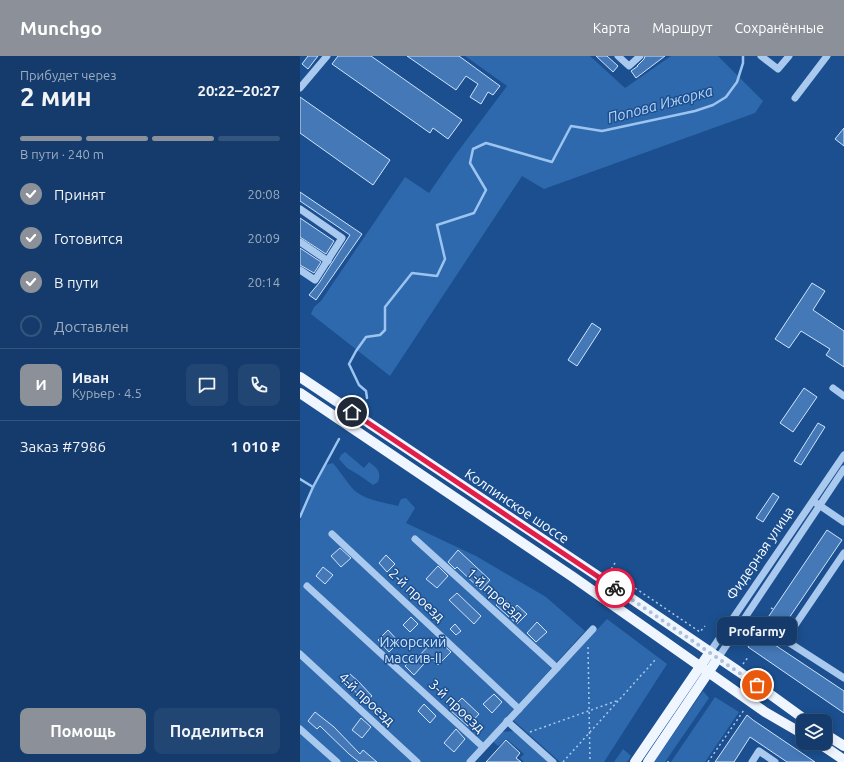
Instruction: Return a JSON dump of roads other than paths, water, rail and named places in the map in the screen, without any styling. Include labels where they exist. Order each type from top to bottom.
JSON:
[{"type":"main road","name":"Колпинское шоссе","points":[[300,377],[714,655],[797,714]]},
{"type":"main road","name":"Колпинское шоссе","points":[[300,393],[573,577],[765,712],[796,730]]},
{"type":"main road","name":"Фидерная улица","points":[[704,670],[714,655]]},
{"type":"main road","points":[[635,762],[704,670]]},
{"type":"main road","points":[[648,762],[704,670]]},
{"type":"main road","points":[[832,738],[844,746]]},
{"type":"main road","points":[[829,750],[844,760]]},
{"type":"street","points":[[300,88],[327,56]]},
{"type":"street","points":[[618,56],[629,66],[640,56]]},
{"type":"street","points":[[761,56],[778,70],[789,56]]},
{"type":"street","points":[[795,98],[827,56]]},
{"type":"street","points":[[300,209],[342,238],[315,280],[300,270]]},
{"type":"street","points":[[300,242],[328,261]]},
{"type":"street","points":[[833,388],[844,396]]},
{"type":"street","name":"Фидерная улица","points":[[714,655],[844,455]]},
{"type":"street","name":"Фидерная улица","points":[[714,655],[844,469]]},
{"type":"street","points":[[813,501],[844,522]]},
{"type":"street","name":"2-й проезд","points":[[332,534],[519,709]]},
{"type":"street","name":"1-й проезд","points":[[415,539],[557,668]]},
{"type":"street","points":[[844,554],[785,640],[844,678]]},
{"type":"street","name":"3-й проезд","points":[[307,586],[483,747]]},
{"type":"street","points":[[470,762],[593,629]]},
{"type":"street","name":"4-й проезд","points":[[300,654],[417,762]]},
{"type":"street","points":[[507,721],[553,762]]},
{"type":"street","points":[[300,729],[337,762]]},
{"type":"street","points":[[752,762],[759,751],[775,762]]},
{"type":"waterway","name":"Попова Ижорка","points":[[367,398],[366,391],[359,385],[349,364],[366,337],[380,335],[385,330],[385,307],[412,273],[437,276],[445,259],[437,225],[474,213],[486,190],[470,163],[473,149],[486,143],[552,162],[571,126],[602,131],[695,111],[713,105],[726,97],[737,82],[743,63],[743,56]]},
{"type":"waterway","name":"Попова Ижорка","points":[[300,517],[313,487],[339,439]]},
{"type":"waterway","points":[[300,479],[313,487]]},
{"type":"place","name":"Profarmy","points":[[757,685]]},
{"type":"park label","name":"Ижорский массив-II","points":[[413,650]]}]
